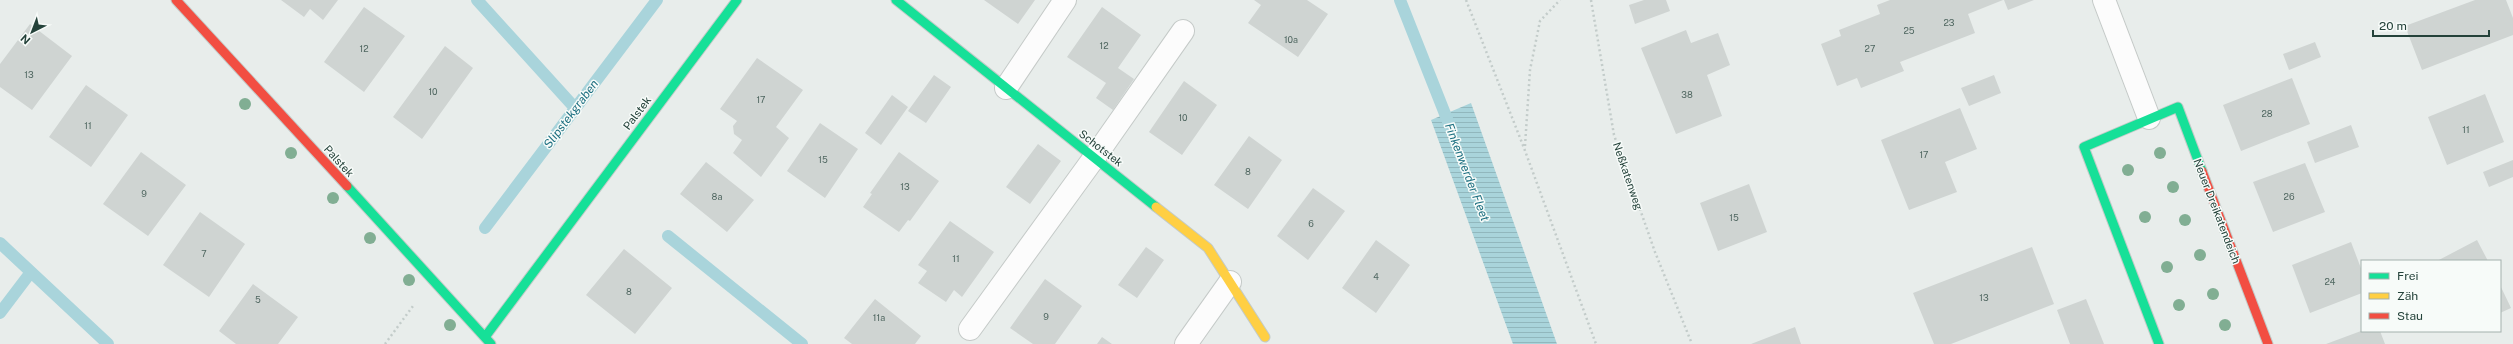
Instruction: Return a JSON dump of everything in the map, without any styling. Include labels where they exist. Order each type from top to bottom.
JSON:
[{"type":"street","name":"Palstek","points":[[176,0],[431,280],[488,340],[737,0]]},
{"type":"street","name":"Schotstek","points":[[896,0],[1208,248],[1265,337]]},
{"type":"street","points":[[1006,88],[1065,0]]},
{"type":"street","points":[[2104,0],[2149,118]]},
{"type":"street","points":[[970,329],[1094,158],[1183,30]]},
{"type":"street","name":"Neuer Dreikatendeich","points":[[2159,344],[2084,147],[2149,118],[2178,107],[2268,344]]},
{"type":"street","points":[[1186,344],[1230,282]]},
{"type":"path","points":[[1466,0],[1524,148],[1596,344]]},
{"type":"path","points":[[1524,148],[1530,70],[1540,21],[1560,0]]},
{"type":"path","name":"Neßkatenweg","points":[[1591,0],[1614,135],[1654,252],[1692,344]]},
{"type":"path","points":[[385,344],[431,280]]},
{"type":"water","points":[[1471,103],[1557,344],[1513,344],[1431,120]]},
{"type":"building","points":[[281,0],[338,0],[323,20],[310,9],[304,17]]},
{"type":"building","points":[[984,0],[1035,0],[1018,24]]},
{"type":"building","points":[[1254,0],[1307,0],[1328,14],[1298,57],[1248,23],[1261,5]]},
{"type":"building","points":[[1644,0],[1666,0],[1670,11],[1635,24],[1629,5]]},
{"type":"building","points":[[1890,0],[2003,0],[1968,14],[1975,33],[1900,62],[1904,71],[1861,88],[1857,78],[1837,86],[1821,44],[1841,36],[1839,30],[1880,14],[1877,5]]},
{"type":"building","points":[[2004,0],[2034,0],[2008,10]]},
{"type":"building","points":[[2475,0],[2506,0],[2513,18],[2513,35],[2422,70],[2405,26]]},
{"type":"building","points":[[364,7],[405,36],[364,92],[324,62]]},
{"type":"building","points":[[1102,7],[1141,35],[1118,68],[1134,79],[1113,110],[1096,98],[1106,83],[1067,57]]},
{"type":"building","points":[[30,24],[72,56],[32,110],[0,87],[0,64]]},
{"type":"building","points":[[1686,30],[1691,43],[1718,33],[1730,65],[1707,75],[1722,116],[1676,134],[1641,48]]},
{"type":"building","points":[[2315,42],[2321,57],[2289,70],[2283,54]]},
{"type":"building","points":[[445,46],[473,68],[422,139],[393,117]]},
{"type":"building","points":[[757,58],[803,90],[776,127],[789,138],[761,177],[733,153],[742,140],[734,134],[733,126],[737,121],[720,109]]},
{"type":"building","points":[[934,75],[951,87],[926,123],[908,111]]},
{"type":"building","points":[[1994,75],[2001,93],[1969,106],[1961,88]]},
{"type":"building","points":[[2292,78],[2310,124],[2241,151],[2223,105]]},
{"type":"building","points":[[1184,81],[1217,105],[1182,155],[1149,132]]},
{"type":"building","points":[[86,85],[128,115],[91,167],[49,137]]},
{"type":"building","points":[[2485,94],[2504,142],[2447,165],[2428,117]]},
{"type":"building","points":[[892,95],[908,107],[881,145],[865,133]]},
{"type":"building","points":[[1960,108],[1977,149],[1945,162],[1957,192],[1909,210],[1881,140]]},
{"type":"building","points":[[820,123],[858,149],[825,198],[787,171]]},
{"type":"building","points":[[2351,125],[2359,147],[2315,163],[2307,142]]},
{"type":"building","points":[[1249,136],[1282,160],[1248,209],[1214,185]]},
{"type":"building","points":[[1038,144],[1061,161],[1030,204],[1006,187]]},
{"type":"building","points":[[141,152],[186,185],[148,236],[103,204]]},
{"type":"building","points":[[899,152],[939,181],[910,221],[908,220],[899,232],[863,207],[872,194],[870,193]]},
{"type":"building","points":[[2513,160],[2513,177],[2489,187],[2483,172]]},
{"type":"building","points":[[706,162],[754,200],[727,232],[680,194]]},
{"type":"building","points":[[2305,163],[2325,212],[2273,232],[2253,182]]},
{"type":"building","points":[[1749,184],[1767,232],[1718,251],[1700,203]]},
{"type":"building","points":[[1313,188],[1345,211],[1308,260],[1277,236]]},
{"type":"building","points":[[200,212],[245,244],[209,297],[163,265]]},
{"type":"building","points":[[950,221],[994,252],[962,297],[954,290],[946,302],[918,283],[927,271],[918,265]]},
{"type":"building","points":[[1376,240],[1410,265],[1376,313],[1342,288]]},
{"type":"building","points":[[2477,240],[2487,260],[2439,260]]},
{"type":"building","points":[[2351,242],[2361,268],[2361,293],[2310,313],[2292,265]]},
{"type":"building","points":[[1146,247],[1164,260],[1137,298],[1118,285]]},
{"type":"building","points":[[2032,247],[2054,304],[1951,344],[1934,344],[1913,293]]},
{"type":"building","points":[[624,249],[672,288],[635,334],[586,295]]},
{"type":"building","points":[[1045,279],[1082,306],[1055,344],[1033,344],[1010,328]]},
{"type":"building","points":[[253,284],[298,317],[278,344],[236,344],[219,331]]},
{"type":"building","points":[[2501,287],[2511,308],[2501,313]]},
{"type":"building","points":[[875,299],[921,336],[915,344],[852,344],[844,338]]},
{"type":"building","points":[[2086,299],[2104,344],[2070,344],[2057,310]]},
{"type":"building","points":[[1795,327],[1801,344],[1751,344]]},
{"type":"building","points":[[2361,331],[2380,332],[2385,344],[2326,344]]},
{"type":"building","points":[[1102,337],[1112,344],[1097,344]]},
{"type":"waterway","points":[[477,0],[575,108]]},
{"type":"waterway","name":"Slipstekgraben","points":[[485,228],[657,0]]},
{"type":"waterway","name":"Finkenwerder Fleet","points":[[1400,0],[1451,129]]},
{"type":"waterway","points":[[668,236],[802,344]]},
{"type":"waterway","points":[[0,243],[108,344]]},
{"type":"waterway","points":[[0,313],[31,272]]},
{"type":"traffic: fast","points":[[485,337],[737,0]]},
{"type":"traffic: fast","points":[[896,0],[1156,207]]},
{"type":"traffic: fast","points":[[2159,344],[2084,147],[2178,107],[2202,171]]},
{"type":"traffic: fast","points":[[347,186],[491,344]]},
{"type":"traffic: slow","points":[[1156,207],[1208,248],[1265,337]]},
{"type":"traffic: jam","points":[[176,0],[347,186]]},
{"type":"traffic: jam","points":[[2202,171],[2268,344]]}]
